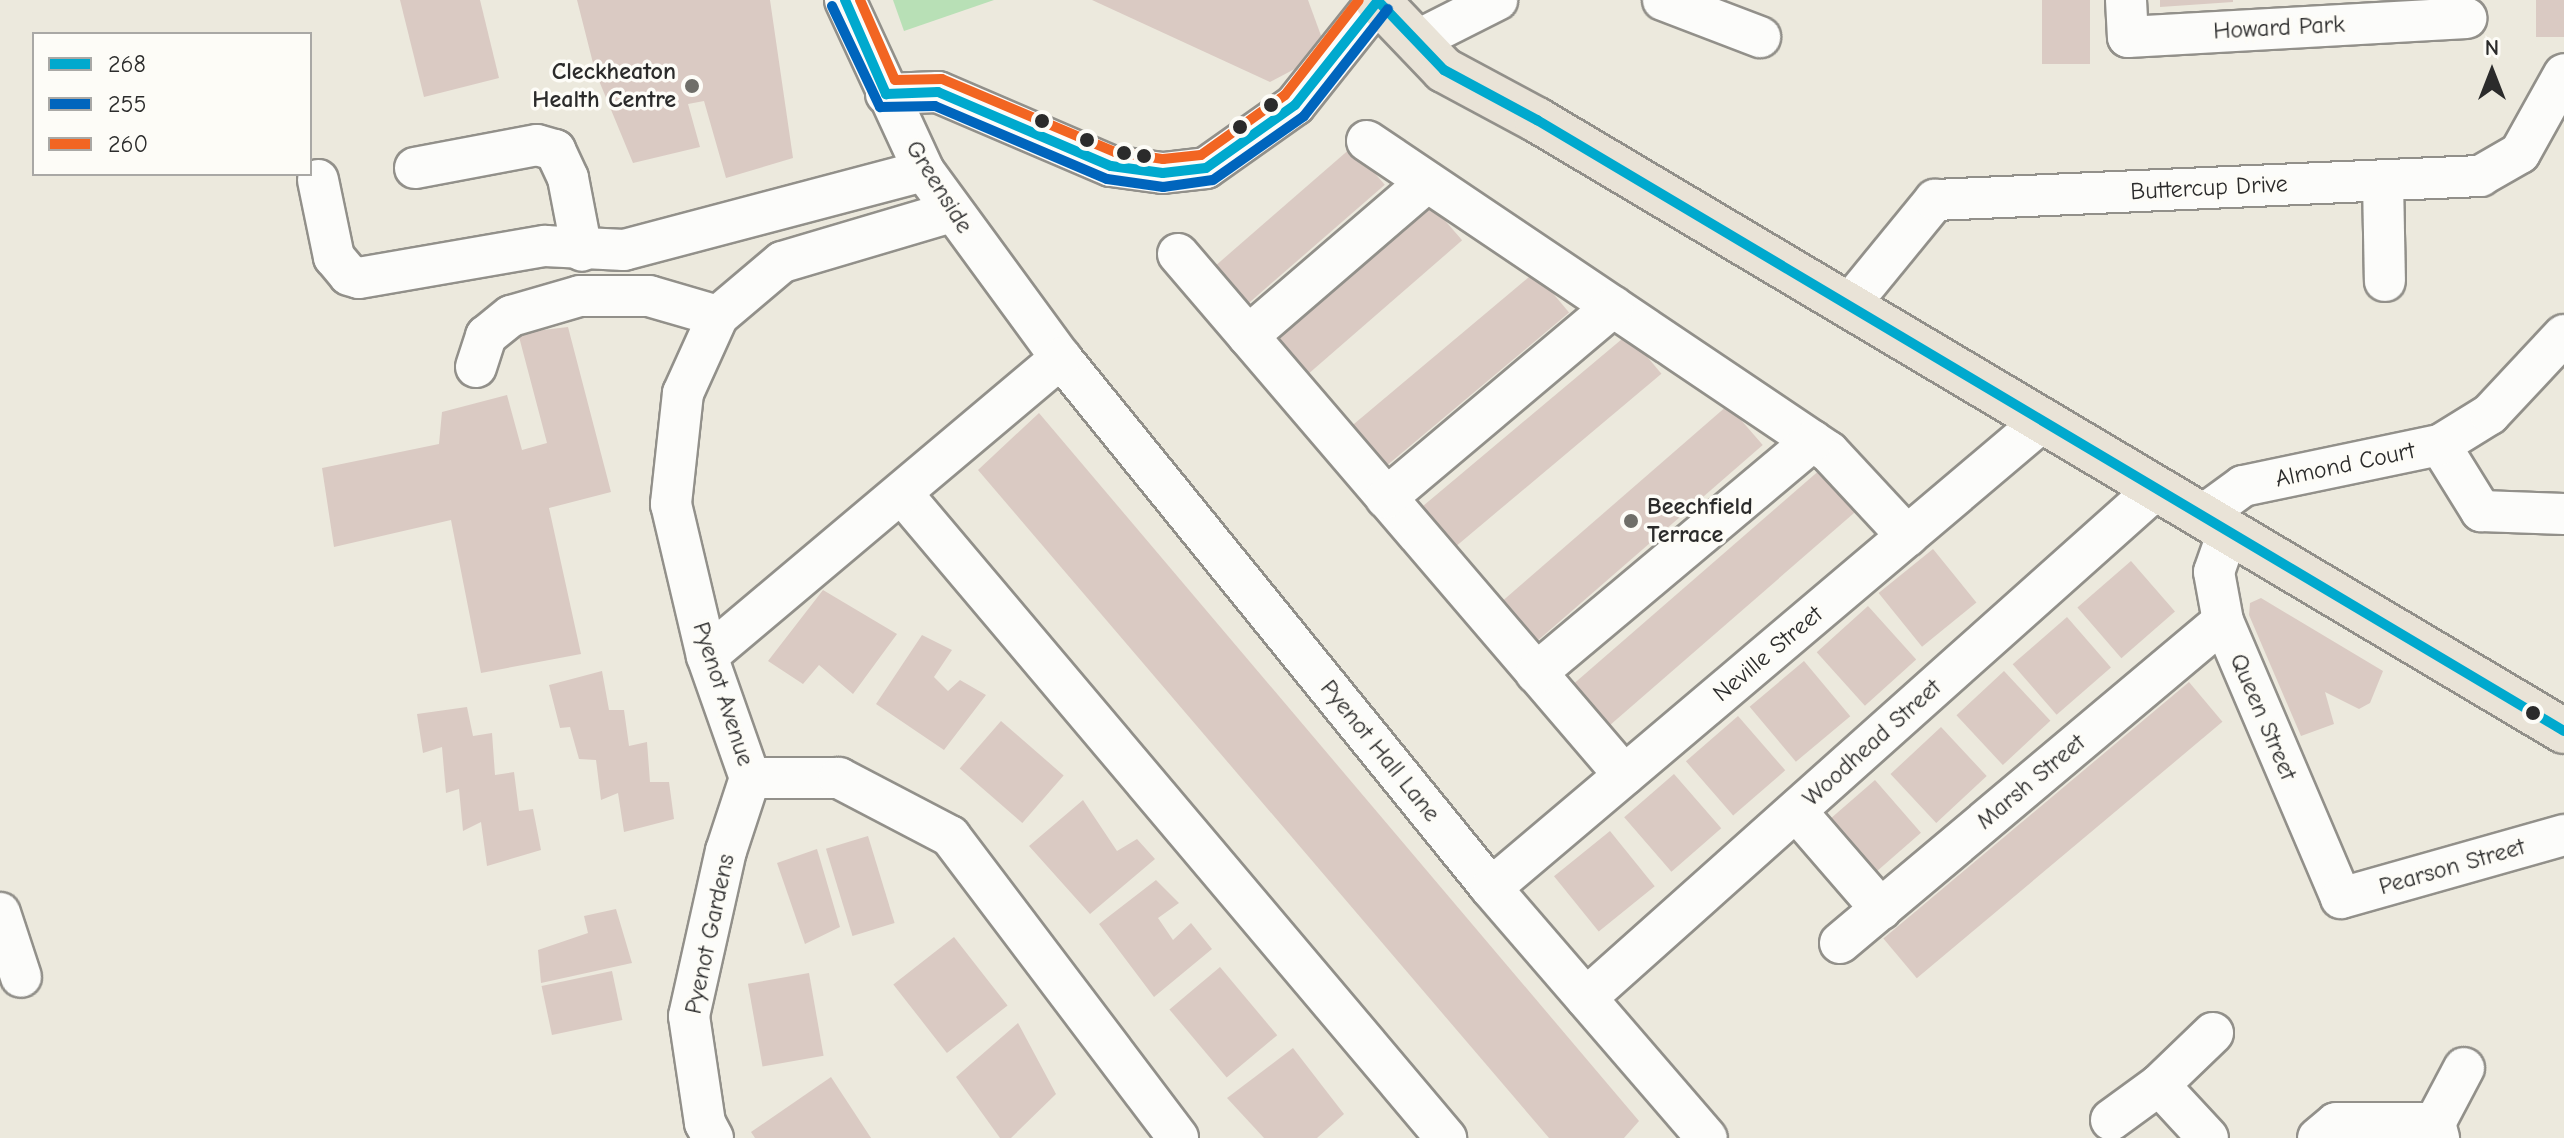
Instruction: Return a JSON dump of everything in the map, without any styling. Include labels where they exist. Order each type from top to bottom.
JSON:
[{"type":"main road","points":[[1377,1],[1444,70],[2044,420],[2564,731]]},
{"type":"street","name":"Greenside","points":[[845,0],[924,171],[951,212],[1061,358]]},
{"type":"street","points":[[1416,41],[1497,0]]},
{"type":"street","points":[[1663,0],[1760,37]]},
{"type":"street","name":"Howard Park","points":[[2126,0],[2128,37],[2466,18]]},
{"type":"street","points":[[886,94],[938,92],[1111,166],[1163,173],[1206,168],[1295,105],[1377,1]]},
{"type":"street","name":"Buttercup Drive","points":[[1849,305],[1935,200],[2480,176],[2520,153],[2564,74]]},
{"type":"street","points":[[1367,141],[1829,452],[1907,536]]},
{"type":"street","points":[[415,168],[537,145],[555,150],[568,178],[582,251]]},
{"type":"street","points":[[318,180],[334,257],[349,275],[359,278],[545,246],[582,251],[624,250],[924,171]]},
{"type":"street","points":[[2383,181],[2385,281]]},
{"type":"street","points":[[1248,336],[1427,182]]},
{"type":"street","points":[[476,367],[486,336],[511,316],[580,296],[649,296],[718,316],[782,262],[951,212]]},
{"type":"street","points":[[1178,254],[1624,775]]},
{"type":"street","points":[[1386,498],[1613,307]]},
{"type":"street","name":"Pyenot Avenue","points":[[718,316],[683,393],[671,504],[707,656],[750,778],[839,778],[950,836],[1178,1138]]},
{"type":"street","name":"Almond Court","points":[[2215,524],[2243,486],[2440,445],[2490,414],[2564,335]]},
{"type":"street","points":[[707,656],[903,495],[1061,358]]},
{"type":"street","name":"Pyenot Hall Lane","points":[[1061,358],[1491,888],[1707,1138]]},
{"type":"street","name":"Neville Street","points":[[1491,888],[2044,420]]},
{"type":"street","points":[[1536,673],[1812,441]]},
{"type":"street","points":[[2440,445],[2481,511],[2564,514]]},
{"type":"street","name":"Woodhead Street","points":[[1586,998],[2157,488]]},
{"type":"street","points":[[903,495],[1446,1138]]},
{"type":"street","name":"Queen Street","points":[[2215,524],[2214,572],[2223,621],[2341,898]]},
{"type":"street","name":"Marsh Street","points":[[1840,943],[2223,621]]},
{"type":"street","name":"Pyenot Gardens","points":[[713,1138],[705,1123],[689,1016],[726,851],[750,778]]},
{"type":"street","points":[[1796,811],[1881,909]]},
{"type":"street","name":"Pearson Street","points":[[2341,898],[2420,865],[2564,835]]},
{"type":"street","points":[[0,913],[21,977]]},
{"type":"street","points":[[2111,1120],[2159,1085],[2213,1033]]},
{"type":"street","points":[[2318,1138],[2336,1123],[2437,1130],[2464,1068]]},
{"type":"street","points":[[2159,1085],[2208,1138]]},
{"type":"green space","points":[[893,0],[994,0],[904,31]]},
{"type":"building","points":[[400,0],[480,0],[499,78],[424,97]]},
{"type":"building","name":"Cleckheaton Health Centre","points":[[577,0],[770,0],[793,158],[726,178],[704,101],[688,104],[700,147],[633,163],[595,71]]},
{"type":"building","points":[[1092,0],[1308,0],[1327,52],[1270,82]]},
{"type":"building","points":[[2042,0],[2090,0],[2090,64],[2042,64]]},
{"type":"building","points":[[2160,0],[2233,0],[2233,2],[2160,7]]},
{"type":"building","points":[[2536,0],[2564,0],[2564,37],[2536,37]]},
{"type":"building","points":[[1352,147],[1385,185],[1247,304],[1215,266]]},
{"type":"building","points":[[1428,201],[1462,240],[1306,376],[1272,337]]},
{"type":"building","points":[[1535,272],[1569,313],[1384,468],[1350,427]]},
{"type":"building","points":[[568,327],[611,492],[549,508],[581,654],[481,673],[451,520],[334,547],[322,468],[439,444],[442,412],[507,395],[522,450],[547,443],[518,333]]},
{"type":"building","points":[[1628,334],[1661,374],[1452,550],[1418,510]]},
{"type":"building","name":"Beechfield Terrace","points":[[1728,405],[1763,445],[1536,642],[1502,602]]},
{"type":"building","points":[[1039,413],[1639,1121],[1624,1138],[1549,1138],[978,470]]},
{"type":"building","points":[[1822,468],[1858,510],[1608,727],[1571,686]]},
{"type":"building","points":[[1933,549],[1976,603],[1922,647],[1879,593]]},
{"type":"building","points":[[2131,561],[2175,612],[2121,658],[2077,608]]},
{"type":"building","points":[[823,590],[897,634],[853,694],[819,665],[803,684],[768,661]]},
{"type":"building","points":[[2261,598],[2383,671],[2370,703],[2359,709],[2325,692],[2334,724],[2301,736],[2249,615],[2250,603]]},
{"type":"building","points":[[1868,606],[1916,660],[1865,706],[1817,652]]},
{"type":"building","points":[[2067,617],[2111,668],[2057,715],[2013,664]]},
{"type":"building","points":[[922,635],[952,650],[934,677],[948,691],[960,680],[986,695],[944,750],[876,704]]},
{"type":"building","points":[[1804,661],[1850,716],[1796,762],[1750,707]]},
{"type":"building","points":[[602,671],[609,710],[624,710],[629,746],[647,742],[650,782],[669,782],[674,819],[624,832],[618,793],[601,800],[596,760],[579,759],[570,727],[560,728],[549,685]]},
{"type":"building","points":[[2004,671],[2050,721],[2003,765],[1956,715]]},
{"type":"building","points":[[2189,682],[2222,722],[1917,978],[1883,938]]},
{"type":"building","points":[[467,707],[473,736],[492,733],[495,775],[514,772],[519,811],[533,809],[541,850],[487,866],[481,822],[463,831],[459,789],[446,793],[442,747],[423,753],[417,714]]},
{"type":"building","points":[[1738,716],[1785,770],[1733,816],[1686,761]]},
{"type":"building","points":[[1001,721],[1064,775],[1022,823],[960,769]]},
{"type":"building","points":[[1941,727],[1987,776],[1936,823],[1891,774]]},
{"type":"building","points":[[1674,774],[1721,828],[1671,872],[1624,817]]},
{"type":"building","points":[[1875,780],[1921,833],[1871,876],[1825,823]]},
{"type":"building","points":[[1083,800],[1117,851],[1137,839],[1155,859],[1090,914],[1029,846]]},
{"type":"building","points":[[1610,831],[1655,886],[1599,931],[1554,876]]},
{"type":"building","points":[[868,836],[895,923],[853,936],[826,849]]},
{"type":"building","points":[[817,849],[840,927],[805,944],[777,863]]},
{"type":"building","points":[[1156,880],[1179,903],[1158,918],[1173,940],[1191,923],[1212,949],[1154,997],[1099,924]]},
{"type":"building","points":[[616,909],[632,963],[541,983],[538,950],[588,933],[584,916]]},
{"type":"building","points":[[954,937],[1008,1006],[947,1053],[893,984]]},
{"type":"building","points":[[1220,967],[1277,1035],[1227,1078],[1169,1009]]},
{"type":"building","points":[[612,971],[622,1020],[552,1035],[542,986]]},
{"type":"building","points":[[809,973],[824,1056],[763,1066],[748,984]]},
{"type":"building","points":[[1018,1023],[1056,1094],[1011,1138],[1000,1138],[956,1077]]},
{"type":"building","points":[[1293,1048],[1344,1114],[1317,1138],[1264,1138],[1227,1098]]},
{"type":"building","points":[[831,1077],[871,1138],[755,1138],[751,1132]]},
{"type":"transit line","name":"268","points":[[845,0],[886,94],[938,92],[1111,166],[1163,173],[1206,168],[1295,105],[1377,2]]},
{"type":"transit line","name":"260","points":[[860,0],[895,80],[942,79],[1115,152],[1163,159],[1201,155],[1285,95],[1359,0]]},
{"type":"transit line","name":"268","points":[[1377,0],[1444,70],[1537,120],[2564,731]]},
{"type":"transit line","name":"255","points":[[832,6],[880,107],[935,106],[1107,179],[1163,187],[1213,180],[1304,116],[1388,9]]},
{"type":"place","name":"Cleckheaton Health Centre","points":[[692,86]]},
{"type":"place","name":"Beechfield Terrace","points":[[1631,521]]}]
